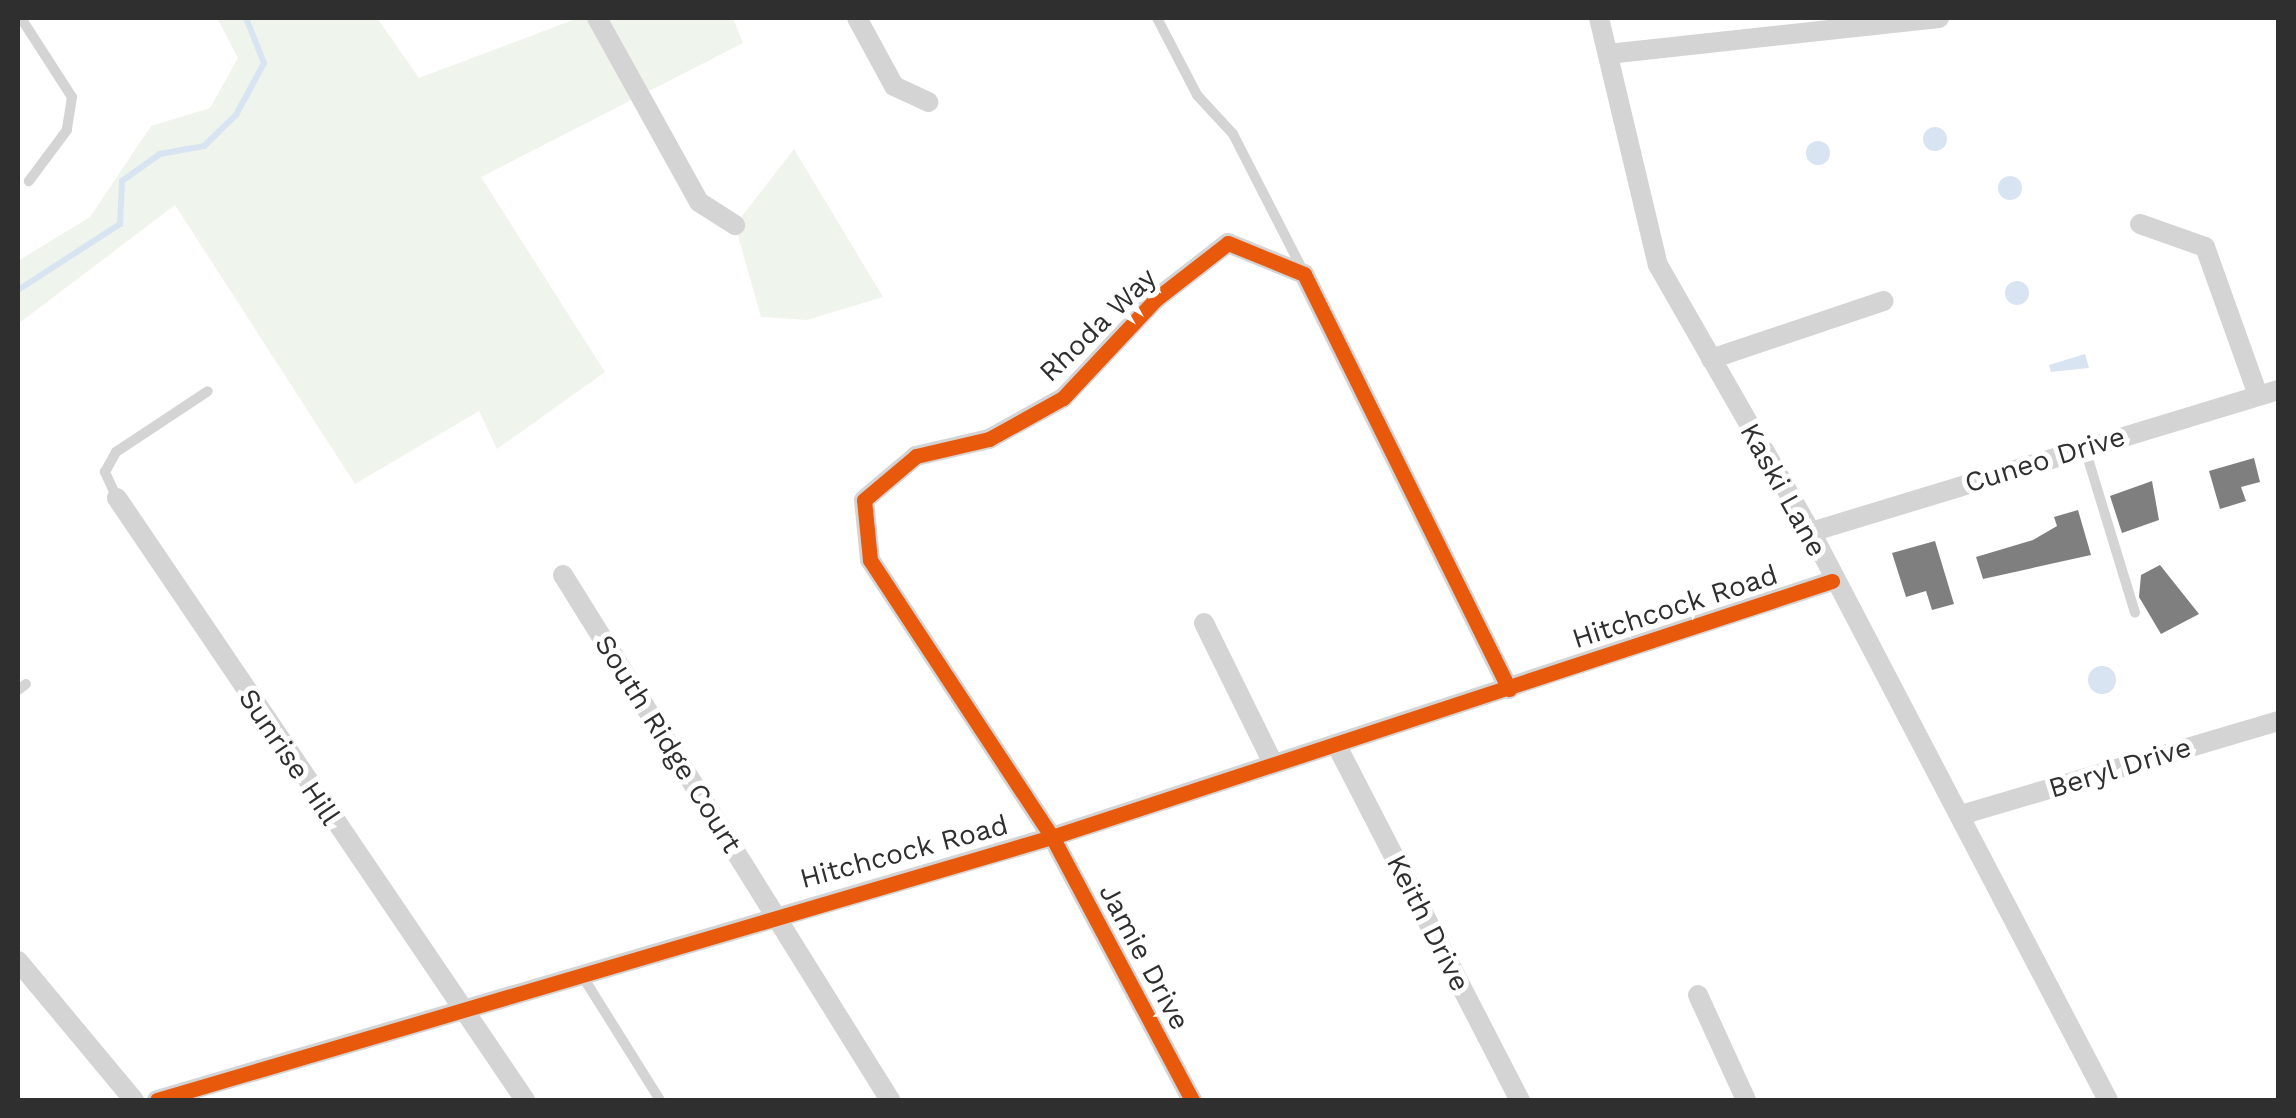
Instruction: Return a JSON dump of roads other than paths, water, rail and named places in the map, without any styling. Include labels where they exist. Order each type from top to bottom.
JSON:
[{"type":"street","points":[[597,18],[698,202],[735,225]]},
{"type":"street","points":[[857,18],[894,86],[928,102]]},
{"type":"street","name":"Kaski Lane","points":[[1600,18],[1658,265],[1812,532],[1832,581],[1961,815],[2098,1097]]},
{"type":"street","points":[[1608,54],[1939,18]]},
{"type":"street","points":[[2140,224],[2205,247],[2268,392]]},
{"type":"street","name":"Rhoda Way","points":[[1052,837],[870,560],[864,500],[916,456],[989,440],[1063,398],[1156,298],[1228,243],[1304,274]]},
{"type":"street","points":[[1304,274],[1509,689]]},
{"type":"street","points":[[1711,358],[1883,301]]},
{"type":"street","name":"Cuneo Drive","points":[[1812,532],[2268,392]]},
{"type":"street","name":"Sunrise Hill","points":[[117,498],[462,1017],[525,1100]]},
{"type":"street","name":"South Ridge Court","points":[[563,576],[890,1100]]},
{"type":"street","name":"Hitchcock Road","points":[[156,1100],[462,1017],[774,914],[1052,837],[1832,581]]},
{"type":"street","points":[[1204,623],[1273,763]]},
{"type":"street","name":"Beryl Drive","points":[[1961,815],[2278,721]]},
{"type":"street","name":"Keith Drive","points":[[1337,746],[1520,1100]]},
{"type":"street","name":"Jamie Drive","points":[[1052,837],[1192,1100]]},
{"type":"street","points":[[18,961],[134,1100]]},
{"type":"street","points":[[1698,994],[1746,1100]]},
{"type":"lane","points":[[21,18],[72,97],[67,130],[29,181]]},
{"type":"lane","points":[[1157,18],[1197,95],[1234,134],[1304,274]]},
{"type":"lane","points":[[117,498],[105,472],[116,452],[208,390]]},
{"type":"lane","points":[[2085,448],[2135,613]]},
{"type":"lane","points":[[582,977],[660,1100]]},
{"type":"water","points":[[1935,127],[1947,139],[1935,151],[1923,139]]},
{"type":"water","points":[[1818,141],[1830,153],[1818,165],[1806,153]]},
{"type":"water","points":[[2010,176],[2022,188],[2010,200],[1998,188]]},
{"type":"water","points":[[2017,281],[2029,293],[2017,305],[2005,293]]},
{"type":"water","points":[[2085,354],[2089,368],[2051,372],[2049,365]]},
{"type":"water","points":[[2102,666],[2112,670],[2116,680],[2112,690],[2102,694],[2092,690],[2088,680],[2092,670]]},
{"type":"waterway","points":[[18,290],[120,224],[122,181],[160,154],[204,146],[236,115],[264,63],[246,18]]}]
